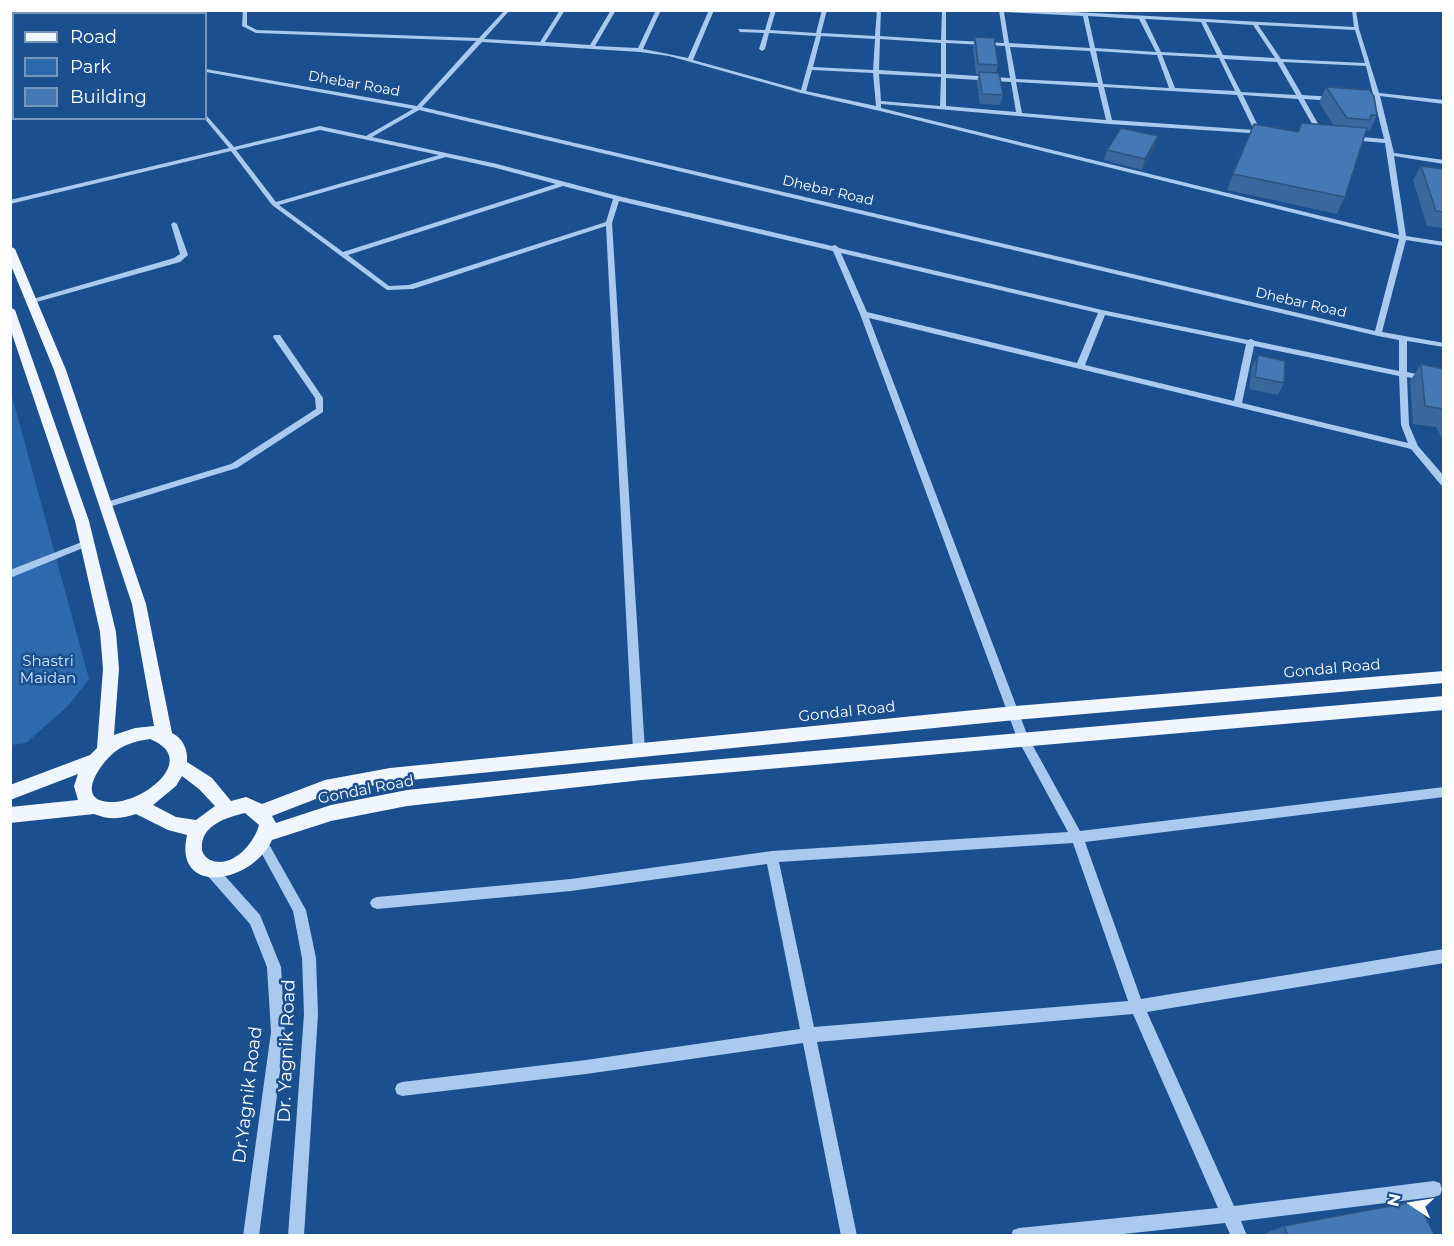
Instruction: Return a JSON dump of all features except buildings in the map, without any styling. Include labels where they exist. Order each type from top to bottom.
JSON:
[{"type":"main road","points":[[10,249],[60,370],[139,604],[164,735]]},
{"type":"main road","points":[[10,310],[82,521],[108,632],[111,669],[99,755],[85,774],[82,787],[86,798],[94,806],[107,811],[137,806],[164,789],[179,766],[178,747],[174,741],[164,735],[151,732],[135,734],[99,755],[10,793]]},
{"type":"main road","name":"Gondal Road","points":[[261,812],[325,788],[361,779],[1015,714],[1443,677]]},
{"type":"main road","name":"Gondal Road","points":[[264,838],[339,811],[407,798],[642,773],[1023,738],[1443,703]]},
{"type":"main road","points":[[179,766],[214,790],[226,808]]},
{"type":"main road","points":[[246,804],[261,812],[268,825],[264,838],[255,852],[234,867],[211,870],[201,866],[194,858],[191,848],[198,829],[215,813],[246,804]]},
{"type":"main road","points":[[10,815],[94,806]]},
{"type":"main road","points":[[137,806],[174,824],[198,829]]},
{"type":"street","points":[[245,10],[244,26],[256,31],[482,40],[640,50],[690,60],[803,92],[879,106],[1402,238],[1443,244]]},
{"type":"street","points":[[368,137],[418,108],[508,10]]},
{"type":"street","points":[[541,44],[563,10]]},
{"type":"street","points":[[592,47],[614,10]]},
{"type":"street","points":[[640,50],[659,10]]},
{"type":"street","points":[[690,60],[712,10]]},
{"type":"street","points":[[762,49],[774,10]]},
{"type":"street","points":[[803,92],[825,10]]},
{"type":"street","points":[[879,10],[876,72],[879,106]]},
{"type":"street","points":[[943,108],[941,75],[944,10]]},
{"type":"street","points":[[1019,114],[1011,80],[1001,10],[1357,29]]},
{"type":"street","points":[[1187,10],[1191,20]]},
{"type":"street","points":[[1354,10],[1357,29],[1377,94],[1391,154],[1402,238],[1378,334]]},
{"type":"street","points":[[1085,15],[1109,122]]},
{"type":"street","points":[[1141,18],[1159,53],[1173,90]]},
{"type":"street","points":[[1203,21],[1258,132]]},
{"type":"street","points":[[1255,24],[1279,60],[1322,136]]},
{"type":"street","points":[[740,30],[1368,65]]},
{"type":"street","points":[[810,68],[1345,100]]},
{"type":"street","name":"Dhebar Road","points":[[207,70],[418,108],[1378,334],[1443,345]]},
{"type":"street","points":[[1377,94],[1443,102]]},
{"type":"street","points":[[1368,102],[1379,102]]},
{"type":"street","points":[[879,106],[943,108],[1269,132]]},
{"type":"street","points":[[207,118],[274,204],[387,288],[410,287],[609,223]]},
{"type":"street","points":[[10,202],[311,128],[328,129],[566,183],[617,198],[835,247],[1102,312],[1251,341],[1443,383]]},
{"type":"street","points":[[1311,135],[1333,137]]},
{"type":"street","points":[[1344,138],[1388,141]]},
{"type":"street","points":[[1391,154],[1443,162]]},
{"type":"street","points":[[274,204],[447,155]]},
{"type":"street","points":[[342,255],[566,183]]},
{"type":"street","points":[[617,198],[609,223],[639,751]]},
{"type":"street","points":[[30,301],[177,260],[184,255],[184,249],[174,224]]},
{"type":"street","points":[[835,247],[864,314],[1023,738],[1077,837],[1137,1007],[1239,1236]]},
{"type":"street","points":[[1080,366],[1102,312]]},
{"type":"street","points":[[864,314],[1414,447]]},
{"type":"street","points":[[106,505],[234,466],[320,410],[319,398],[277,337]]},
{"type":"street","points":[[1403,338],[1405,425],[1414,447],[1443,483]]},
{"type":"street","points":[[1237,405],[1251,341]]},
{"type":"street","points":[[10,574],[87,543]]},
{"type":"street","points":[[377,903],[571,885],[772,857],[1077,837],[1443,792]]},
{"type":"street","name":"Dr. Yagnik Road","points":[[264,838],[299,910],[309,958],[311,1014],[296,1236]]},
{"type":"street","points":[[772,857],[849,1236]]},
{"type":"street","name":"Dr.Yagnik Road","points":[[211,870],[255,920],[274,967],[278,1032],[250,1236]]},
{"type":"street","points":[[402,1089],[586,1067],[809,1035],[1137,1007],[1443,956]]},
{"type":"street","points":[[1019,1236],[1229,1215],[1434,1189]]},
{"type":"green space","name":"Shastri Maidan","points":[[10,389],[89,679],[68,706],[26,743],[11,745]]}]
